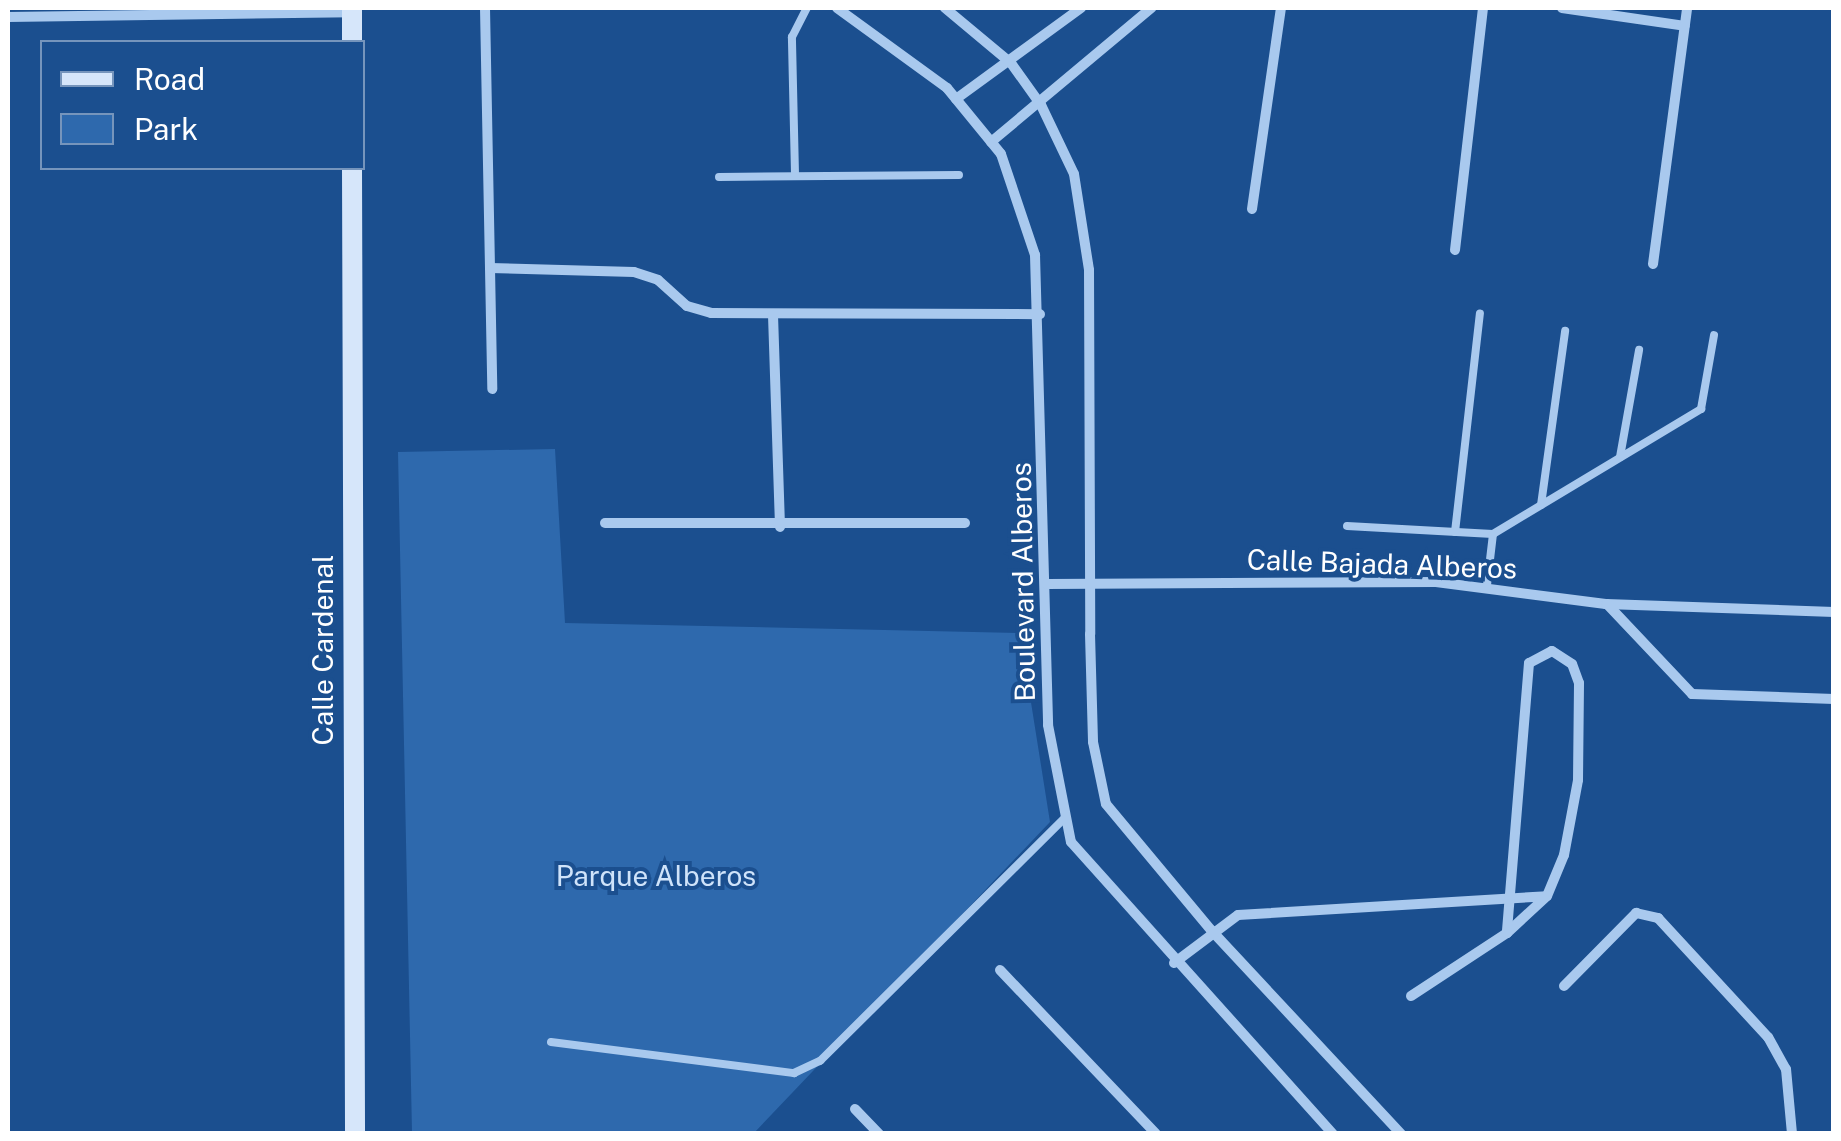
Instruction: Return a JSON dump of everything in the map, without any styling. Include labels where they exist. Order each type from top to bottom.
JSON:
[{"type":"street","points":[[485,8],[492,390]]},
{"type":"street","name":"Boulevard Alberos","points":[[837,8],[956,99],[991,142],[1036,255],[1048,725],[1071,842],[1174,963],[1333,1134]]},
{"type":"street","points":[[944,8],[1011,63],[1041,104],[1074,174],[1089,270],[1094,742],[1106,804],[1211,930],[1401,1134]]},
{"type":"street","points":[[956,99],[1011,63],[1081,8]]},
{"type":"street","points":[[991,142],[1041,104],[1150,8]]},
{"type":"street","points":[[1252,209],[1280,8]]},
{"type":"street","points":[[1454,250],[1483,8]]},
{"type":"street","points":[[1562,8],[1686,26]]},
{"type":"street","points":[[1653,264],[1688,8]]},
{"type":"street","points":[[8,17],[352,10],[352,40]]},
{"type":"street","name":"Calle Cardenal","points":[[352,170],[355,1134]]},
{"type":"street","points":[[490,268],[634,272],[658,280],[686,306],[774,315],[1040,314]]},
{"type":"street","points":[[774,315],[780,527]]},
{"type":"street","points":[[605,523],[780,527],[965,524]]},
{"type":"street","name":"Calle Bajada Alberos","points":[[1047,584],[1318,578],[1487,585],[1606,604],[1834,612]]},
{"type":"street","points":[[1606,604],[1692,694],[1834,699]]},
{"type":"street","points":[[1411,996],[1507,933],[1546,896],[1564,855],[1578,780],[1579,683],[1572,664],[1552,652],[1529,663],[1507,933]]},
{"type":"street","points":[[1174,963],[1211,930],[1238,916],[1546,896]]},
{"type":"street","points":[[1564,986],[1636,913],[1658,918],[1768,1037],[1786,1069],[1792,1134]]},
{"type":"street","points":[[1000,970],[1156,1134]]},
{"type":"street","points":[[855,1108],[879,1134]]},
{"type":"lane","points":[[795,174],[792,36],[807,8]]},
{"type":"lane","points":[[719,177],[960,175]]},
{"type":"lane","points":[[1455,532],[1480,313]]},
{"type":"lane","points":[[1541,505],[1565,332]]},
{"type":"lane","points":[[1347,526],[1493,534],[1701,409],[1714,335]]},
{"type":"lane","points":[[1620,457],[1639,350]]},
{"type":"lane","points":[[1487,585],[1493,534]]},
{"type":"lane","points":[[551,1042],[794,1074],[820,1061],[1066,817]]},
{"type":"green space","name":"Parque Alberos","points":[[555,449],[565,623],[1020,633],[1050,822],[754,1133],[412,1133],[398,452]]}]
